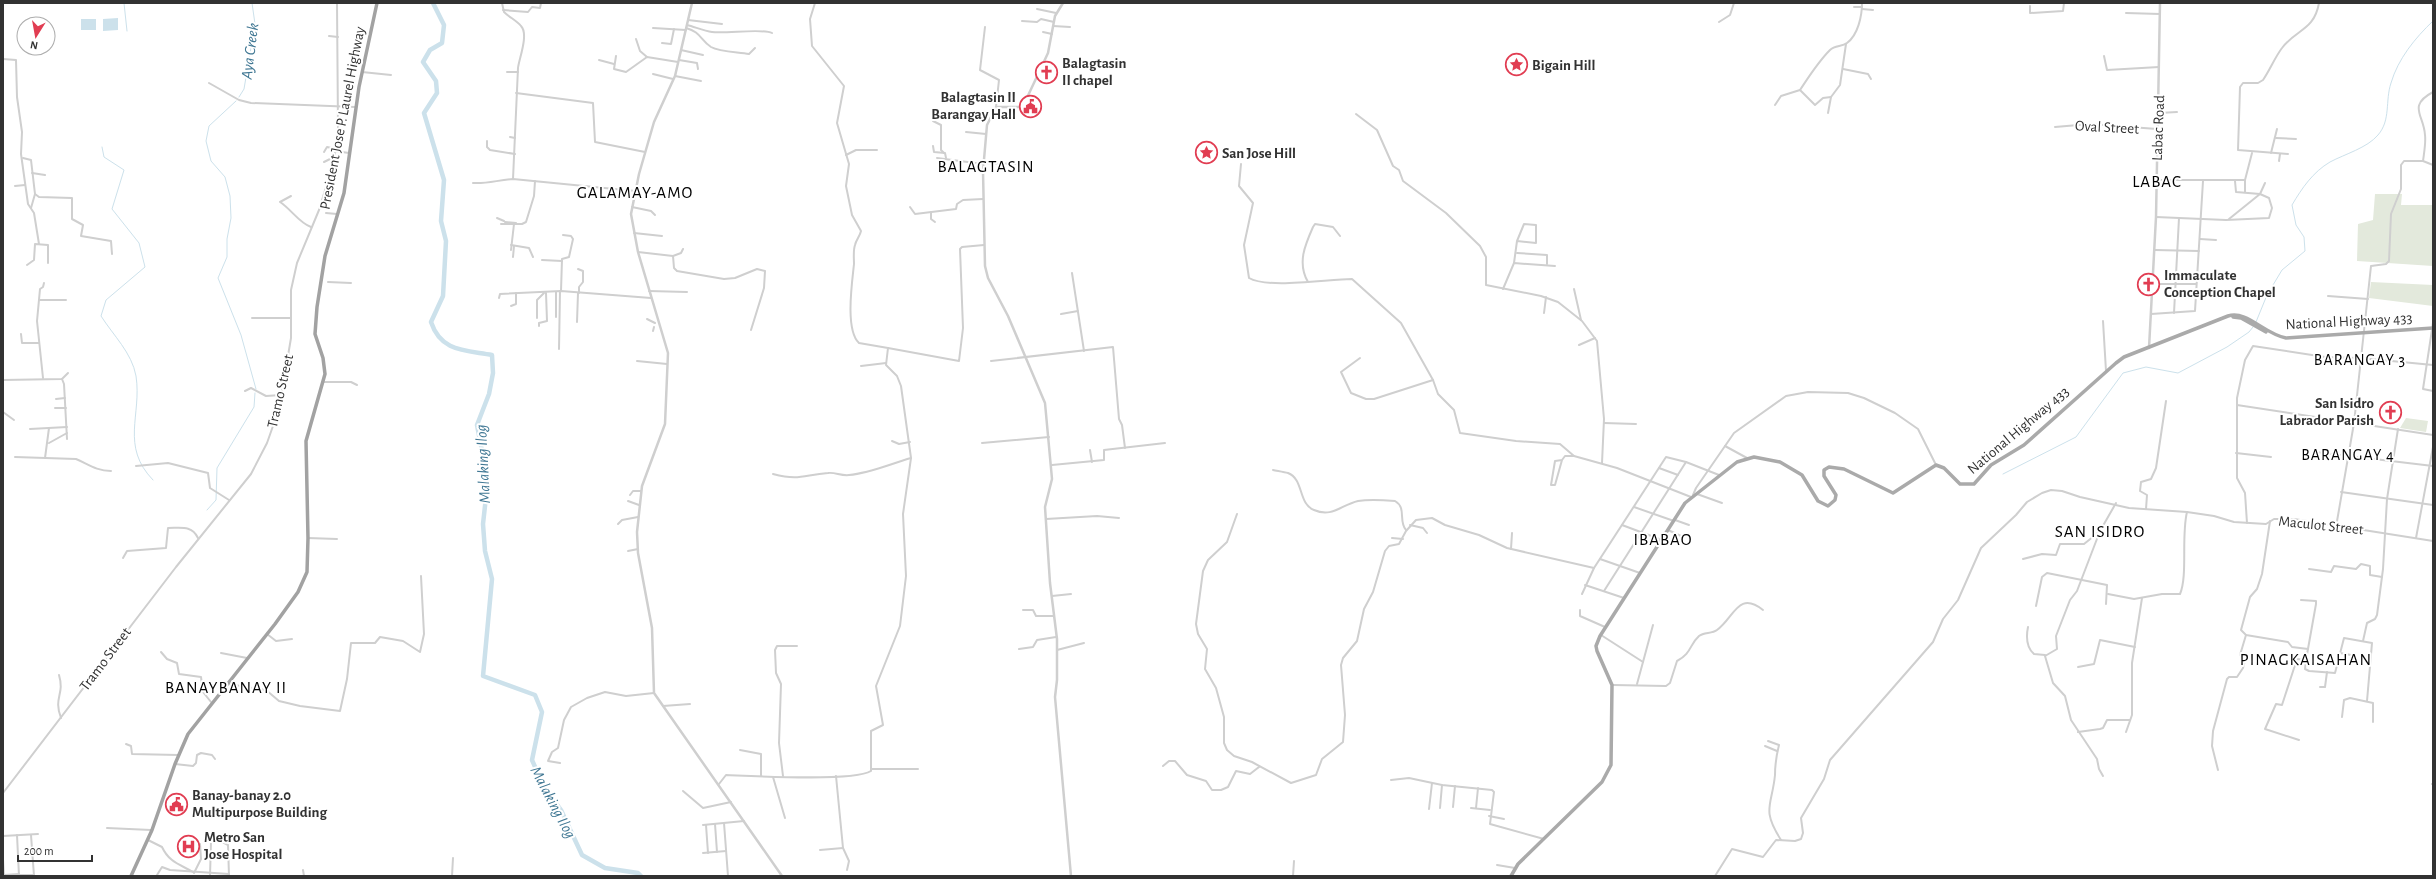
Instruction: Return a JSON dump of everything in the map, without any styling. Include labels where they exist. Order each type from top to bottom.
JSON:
[{"type":"highway","name":"President Jose P. Laurel Highway","points":[[131,876],[148,840],[178,755],[188,734],[211,702],[267,634],[304,582],[307,566],[308,538],[306,441],[324,382],[324,364],[314,334],[320,281],[326,252],[344,193],[355,107],[378,3]]},
{"type":"main road","name":"National Highway 433","points":[[1936,465],[1944,468],[1960,484],[1974,484],[1991,464],[2018,450],[2106,371],[2124,357],[2223,319],[2237,316],[2246,319],[2267,332],[2280,337],[2294,339],[2433,328]]},
{"type":"main road","points":[[1512,876],[1515,868],[1610,771],[1612,758],[1612,685],[1596,651],[1596,646],[1605,627],[1674,521],[1693,495],[1737,462],[1747,458],[1768,458],[1796,471],[1807,480],[1818,501],[1828,506],[1835,500],[1836,495],[1824,476],[1824,470],[1829,467],[1844,468],[1893,493],[1936,465]]},
{"type":"street","name":"Tramo Street","points":[[3,793],[258,462],[274,423],[281,395],[291,338],[292,286],[297,263],[330,174],[334,157],[338,106],[338,3]]},
{"type":"street","points":[[502,3],[503,10],[523,29],[522,55],[518,72],[516,93],[513,179]]},
{"type":"street","points":[[503,10],[528,12],[532,7],[540,8],[541,3]]},
{"type":"street","points":[[692,3],[674,77],[654,122],[645,152],[635,191],[630,219],[651,298],[667,344],[665,424],[641,491],[638,517],[638,549],[652,628],[654,693],[782,876]]},
{"type":"street","points":[[814,3],[810,19],[812,46],[844,86],[837,123],[849,167],[846,186],[852,215],[861,231],[854,248],[850,285],[852,304],[850,321],[856,340],[859,343],[959,361],[963,328],[960,249],[962,247],[984,245]]},
{"type":"street","points":[[996,107],[1019,107],[1025,102],[1049,49],[1056,13],[1063,3]]},
{"type":"street","points":[[1719,22],[1730,15],[1734,3]]},
{"type":"street","points":[[1775,105],[1781,96],[1800,90],[1814,66],[1830,49],[1846,44],[1853,36],[1861,19],[1862,3]]},
{"type":"street","points":[[2030,6],[2030,13],[2063,11],[2064,3]]},
{"type":"street","name":"Labac Road","points":[[2149,348],[2155,250],[2159,129],[2160,3]]},
{"type":"street","points":[[2288,154],[2252,153],[2238,150],[2241,84],[2258,83],[2263,80],[2284,45],[2308,27],[2314,18],[2319,3]]},
{"type":"street","points":[[1854,7],[1873,10]]},
{"type":"street","points":[[1037,9],[1056,13]]},
{"type":"street","points":[[2126,13],[2160,14]]},
{"type":"street","points":[[1022,21],[1037,22],[1041,19],[1054,22]]},
{"type":"street","points":[[688,20],[722,24]]},
{"type":"street","points":[[687,24],[712,32],[745,33],[766,30],[772,32]]},
{"type":"street","points":[[1053,26],[1070,27]]},
{"type":"street","points":[[985,27],[980,70],[999,80],[996,107],[990,116],[986,134],[983,199],[984,245],[988,278],[1008,316],[1045,403],[1052,465],[1052,478],[1046,502],[1046,519],[1057,650],[1056,714],[1071,876]]},
{"type":"street","points":[[653,28],[686,29],[697,31],[708,44],[715,48],[748,54],[755,48]]},
{"type":"street","points":[[662,43],[670,44],[674,29]]},
{"type":"street","points":[[1043,32],[1052,34]]},
{"type":"street","points":[[329,36],[338,37]]},
{"type":"street","points":[[636,39],[640,50],[647,56],[697,63],[698,69]]},
{"type":"street","points":[[1828,113],[1831,97],[1839,88],[1846,44]]},
{"type":"street","points":[[681,50],[703,55]]},
{"type":"street","points":[[616,56],[614,69],[628,72],[647,56]]},
{"type":"street","points":[[2104,56],[2107,70],[2160,67]]},
{"type":"street","points":[[3,59],[16,60],[17,97],[22,132],[26,185],[31,208],[34,213],[39,244]]},
{"type":"street","points":[[599,60],[614,64]]},
{"type":"street","points":[[1843,69],[1868,74],[1871,79]]},
{"type":"street","points":[[362,72],[391,75]]},
{"type":"street","points":[[506,72],[518,72]]},
{"type":"street","points":[[653,74],[701,81]]},
{"type":"street","points":[[208,83],[239,100],[251,103],[355,107]]},
{"type":"street","points":[[1800,90],[1815,105],[1823,98],[1831,97]]},
{"type":"street","points":[[2423,161],[2426,135],[2418,106],[2420,100],[2433,92]]},
{"type":"street","points":[[516,93],[593,103],[595,142],[645,152]]},
{"type":"street","points":[[2159,113],[2176,112]]},
{"type":"street","points":[[1356,114],[1375,127],[1393,166],[1399,170],[1403,181],[1446,213],[1480,246],[1486,257],[1486,285],[1546,297],[1558,302],[1582,321],[1595,338],[1599,351],[1604,423],[1602,463]]},
{"type":"street","points":[[933,121],[941,125],[941,150],[946,158]]},
{"type":"street","name":"Oval Street","points":[[2055,126],[2090,124],[2159,129]]},
{"type":"street","points":[[2271,153],[2276,138],[2277,129]]},
{"type":"street","points":[[966,132],[986,134]]},
{"type":"street","points":[[510,137],[515,138]]},
{"type":"street","points":[[2276,138],[2296,139]]},
{"type":"street","points":[[487,141],[487,147],[490,150],[515,154]]},
{"type":"street","points":[[933,146],[934,152],[944,153]]},
{"type":"street","points":[[324,152],[327,147],[349,153]]},
{"type":"street","points":[[846,154],[856,150],[877,150]]},
{"type":"street","points":[[2245,192],[2245,180],[2252,153]]},
{"type":"street","points":[[2278,161],[2280,154]]},
{"type":"street","points":[[324,162],[334,157]]},
{"type":"street","points":[[23,158],[31,160],[34,194],[31,208]]},
{"type":"street","points":[[937,158],[984,163],[1016,164]]},
{"type":"street","points":[[2336,526],[2354,423],[2371,266],[2386,264],[2389,261],[2391,214],[2401,189],[2402,162],[2423,161],[2433,164]]},
{"type":"street","points":[[1241,164],[1239,186],[1253,204],[1244,245],[1249,278],[1267,282],[1308,282],[1346,279],[1355,281],[1401,323],[1433,380],[1441,398],[1454,410],[1460,433],[1516,441],[1560,444],[1574,456]]},
{"type":"street","points":[[32,173],[45,175]]},
{"type":"street","points":[[473,184],[486,184],[496,180],[513,179],[635,191]]},
{"type":"street","points":[[2157,180],[2245,180]]},
{"type":"street","points":[[501,224],[524,223],[528,218],[534,196],[535,181]]},
{"type":"street","points":[[2151,314],[2195,311],[2203,181]]},
{"type":"street","points":[[2156,217],[2229,220],[2269,218],[2272,208],[2272,200],[2260,194],[2236,192],[2235,181]]},
{"type":"street","points":[[2229,220],[2260,194],[2265,183]]},
{"type":"street","points":[[15,186],[26,185]]},
{"type":"street","points":[[34,194],[39,197],[72,198],[72,219],[83,225],[81,236],[111,241],[112,254]]},
{"type":"street","points":[[291,196],[280,202],[296,214],[304,225],[311,227]]},
{"type":"street","points":[[910,207],[915,214],[956,209],[957,204],[963,200],[983,199]]},
{"type":"street","points":[[632,207],[651,211],[656,216]]},
{"type":"street","points":[[931,212],[931,220],[935,222]]},
{"type":"street","points":[[326,213],[337,214]]},
{"type":"street","points":[[497,218],[505,222],[517,224]]},
{"type":"street","points":[[2174,313],[2179,218]]},
{"type":"street","points":[[511,250],[514,224]]},
{"type":"street","points":[[1308,282],[1304,276],[1302,255],[1315,224],[1333,227],[1340,236]]},
{"type":"street","points":[[1503,289],[1514,263],[1517,241],[1524,224],[1536,224],[1536,243],[1517,241]]},
{"type":"street","points":[[634,233],[662,236]]},
{"type":"street","points":[[542,260],[562,261],[569,257],[572,239],[571,236],[563,235]]},
{"type":"street","points":[[2200,240],[2216,240]]},
{"type":"street","points":[[27,265],[34,260],[35,244],[48,245],[48,263]]},
{"type":"street","points":[[512,246],[513,257]]},
{"type":"street","points":[[512,246],[530,249],[533,258]]},
{"type":"street","points":[[638,252],[673,256],[681,254],[683,250]]},
{"type":"street","points":[[2155,250],[2199,251]]},
{"type":"street","points":[[1516,253],[1547,255],[1547,264]]},
{"type":"street","points":[[673,256],[674,268],[677,271],[708,275],[720,279],[735,278],[757,269],[765,272],[757,315],[751,330]]},
{"type":"street","points":[[559,349],[562,261]]},
{"type":"street","points":[[1514,263],[1547,264],[1555,266]]},
{"type":"street","points":[[577,322],[578,288],[583,281],[583,271],[578,268]]},
{"type":"street","points":[[1072,272],[1084,351]]},
{"type":"street","points":[[320,281],[351,283]]},
{"type":"street","points":[[43,378],[39,343],[39,300],[40,289],[44,287],[44,283]]},
{"type":"street","points":[[2153,284],[2196,284]]},
{"type":"street","points":[[1574,290],[1582,321]]},
{"type":"street","points":[[499,298],[500,294],[545,293],[561,291],[651,298]]},
{"type":"street","points":[[649,291],[687,292]]},
{"type":"street","points":[[556,292],[556,317]]},
{"type":"street","points":[[511,306],[516,304],[516,293]]},
{"type":"street","points":[[537,318],[537,300],[545,293]]},
{"type":"street","points":[[539,326],[540,323],[547,321],[545,293]]},
{"type":"street","points":[[2328,296],[2368,299]]},
{"type":"street","points":[[1544,313],[1546,297]]},
{"type":"street","points":[[39,300],[66,300]]},
{"type":"street","points":[[1061,314],[1078,311]]},
{"type":"street","points":[[252,318],[291,318]]},
{"type":"street","points":[[647,319],[654,325]]},
{"type":"street","points":[[653,331],[654,325],[659,321]]},
{"type":"street","points":[[2103,321],[2106,371]]},
{"type":"street","points":[[2433,323],[2423,389],[2433,391]]},
{"type":"street","points":[[21,334],[22,343],[39,343]]},
{"type":"street","points":[[1579,345],[1595,338]]},
{"type":"street","points":[[2247,523],[2245,493],[2237,478],[2237,405],[2240,376],[2247,354],[2253,346],[2325,357],[2360,358],[2433,365]]},
{"type":"street","points":[[991,361],[1024,356],[1084,351],[1110,347],[1114,348],[1119,419],[1122,425],[1125,448]]},
{"type":"street","points":[[872,769],[871,731],[883,725],[876,684],[900,626],[906,585],[903,514],[911,458],[910,442],[899,380],[886,362],[888,348]]},
{"type":"street","points":[[1360,358],[1341,372],[1351,393],[1366,399],[1374,399],[1433,380]]},
{"type":"street","points":[[637,361],[667,364]]},
{"type":"street","points":[[861,366],[886,362]]},
{"type":"street","points":[[3,380],[43,378],[62,379],[68,374]]},
{"type":"street","points":[[62,379],[68,439]]},
{"type":"street","points":[[324,382],[351,382],[357,385]]},
{"type":"street","points":[[245,391],[251,388],[266,396],[281,395]]},
{"type":"street","points":[[1693,495],[1707,470],[1734,433],[1786,396],[1828,391],[1864,398],[1895,413],[1918,429],[1936,465]]},
{"type":"street","points":[[56,399],[65,398]]},
{"type":"street","points":[[2146,509],[2147,495],[2140,491],[2141,482],[2151,479],[2156,468],[2166,401]]},
{"type":"street","points":[[2237,405],[2433,435]]},
{"type":"street","points":[[55,408],[66,408]]},
{"type":"street","points":[[3,412],[14,420]]},
{"type":"street","points":[[1604,423],[1636,424]]},
{"type":"street","points":[[30,429],[67,427]]},
{"type":"street","points":[[45,458],[49,428]]},
{"type":"street","points":[[2363,642],[2368,623],[2375,619],[2377,615],[2382,577],[2387,499],[2398,429]]},
{"type":"street","points":[[49,443],[67,433]]},
{"type":"street","points":[[982,443],[1049,436]]},
{"type":"street","points":[[892,440],[899,444],[910,442]]},
{"type":"street","points":[[1052,465],[1104,460],[1104,450],[1165,443]]},
{"type":"street","points":[[1725,446],[1747,458]]},
{"type":"street","points":[[2416,538],[2433,447]]},
{"type":"street","points":[[1090,450],[1092,462]]},
{"type":"street","points":[[2315,452],[2348,454],[2433,466]]},
{"type":"street","points":[[2236,454],[2271,457]]},
{"type":"street","points":[[1562,460],[1555,485],[1551,485],[1554,463],[1562,460],[1565,456],[1574,456],[1602,463],[1670,488],[1722,503]]},
{"type":"street","points":[[15,457],[79,460],[83,464],[99,470],[111,471]]},
{"type":"street","points":[[1582,594],[1594,568],[1650,481],[1668,457],[1686,462],[1719,475]]},
{"type":"street","points":[[773,474],[792,479],[830,473],[838,476],[849,475],[876,470],[911,458]]},
{"type":"street","points":[[1604,591],[1686,462]]},
{"type":"street","points":[[136,466],[168,463],[208,473],[210,488],[229,500]]},
{"type":"street","points":[[1659,468],[1678,475]]},
{"type":"street","points":[[1273,470],[1290,474],[1297,482],[1305,502],[1312,510],[1323,513],[1334,513],[1359,501],[1395,501],[1400,504],[1402,509],[1402,524],[1406,531]]},
{"type":"street","name":"Maculot Street","points":[[1781,840],[1801,839],[1803,833],[1801,818],[1824,779],[1830,760],[1933,642],[1943,619],[1958,600],[1980,548],[2016,515],[2027,502],[2051,490],[2062,491],[2093,500],[2146,509],[2186,512],[2247,523],[2266,524],[2270,521],[2294,519],[2384,532],[2433,541]]},
{"type":"street","points":[[630,495],[633,491],[641,491]]},
{"type":"street","points":[[2341,492],[2433,505]]},
{"type":"street","points":[[628,501],[639,505]]},
{"type":"street","points":[[2028,627],[2027,641],[2034,654],[2045,655],[2053,653],[2057,649],[2057,633],[2100,531],[2116,503]]},
{"type":"street","points":[[1634,507],[1689,525]]},
{"type":"street","points":[[2108,594],[2134,599],[2162,594],[2180,594],[2183,525],[2186,512]]},
{"type":"street","points":[[1237,514],[1228,542],[1208,560],[1203,571],[1196,624],[1198,634],[1208,649],[1205,669],[1216,688],[1224,717],[1225,747],[1234,756],[1294,783],[1316,774],[1322,760],[1343,742],[1345,715],[1342,662],[1357,641],[1364,609],[1373,592],[1385,551],[1390,546],[1400,544],[1406,531],[1418,519],[1432,518],[1445,525],[1479,535],[1511,549],[1594,568]]},
{"type":"street","points":[[1046,519],[1097,516],[1119,518]]},
{"type":"street","points":[[618,524],[622,520],[638,517]]},
{"type":"street","points":[[2270,521],[2262,574],[2257,588],[2250,596],[2241,630],[2246,635],[2288,642],[2292,646],[2308,648]]},
{"type":"street","points":[[1622,525],[1662,540]]},
{"type":"street","points":[[1410,526],[1425,529],[1427,533]]},
{"type":"street","points":[[123,558],[127,550],[166,548],[168,528],[188,528],[195,532],[198,538]]},
{"type":"street","points":[[1668,530],[1681,536]]},
{"type":"street","points":[[2023,559],[2042,554],[2055,555],[2060,544],[2084,544],[2100,531]]},
{"type":"street","points":[[1511,549],[1512,533]]},
{"type":"street","points":[[308,538],[337,539]]},
{"type":"street","points":[[1392,538],[1403,539]]},
{"type":"street","points":[[628,551],[638,549]]},
{"type":"street","points":[[1600,559],[1640,573]]},
{"type":"street","points":[[2309,569],[2331,572],[2334,566],[2356,569],[2361,564],[2368,564],[2370,566],[2370,575],[2382,577]]},
{"type":"street","points":[[2036,606],[2045,574],[2081,578],[2107,585],[2108,594],[2106,604]]},
{"type":"street","points":[[227,683],[241,688],[266,690],[279,700],[300,706],[340,711],[347,679],[351,643],[375,643],[380,636],[403,641],[420,652],[424,634],[422,576]]},
{"type":"street","points":[[1585,585],[1625,598]]},
{"type":"street","points":[[1052,596],[1071,594]]},
{"type":"street","points":[[2126,732],[2130,720],[2133,690],[2132,663],[2142,598]]},
{"type":"street","points":[[2301,600],[2316,601],[2305,669],[2336,672],[2344,638],[2371,642],[2373,645],[2367,701]]},
{"type":"street","points":[[1612,685],[1637,684],[1666,686],[1670,683],[1677,661],[1686,655],[1699,636],[1717,630],[1734,610],[1744,604],[1753,603],[1763,610]]},
{"type":"street","points":[[1023,610],[1033,610],[1036,616],[1054,616]]},
{"type":"street","points":[[1580,610],[1580,616],[1605,627]]},
{"type":"street","points":[[1637,684],[1653,625]]},
{"type":"street","points":[[267,634],[276,641],[292,638]]},
{"type":"street","points":[[1601,635],[1643,662]]},
{"type":"street","points":[[2218,770],[2212,746],[2213,731],[2227,679],[2229,677],[2237,677],[2243,668],[2245,660],[2240,656],[2246,635]]},
{"type":"street","points":[[1019,649],[1033,647],[1037,640],[1056,637]]},
{"type":"street","points":[[2078,667],[2094,664],[2100,640],[2135,647]]},
{"type":"street","points":[[1057,650],[1084,643]]},
{"type":"street","points":[[783,776],[780,742],[780,684],[776,673],[775,650],[777,646],[797,646]]},
{"type":"street","points":[[161,652],[167,659],[177,663],[179,674],[200,677],[203,692],[211,702]]},
{"type":"street","points":[[221,653],[247,658]]},
{"type":"street","points":[[2340,653],[2351,655]]},
{"type":"street","points":[[2045,655],[2053,683],[2065,696],[2068,713],[2078,732],[2097,759],[2099,769],[2104,776]]},
{"type":"street","points":[[2299,740],[2265,729],[2276,704],[2282,705],[2296,659],[2306,660]]},
{"type":"street","points":[[2320,687],[2325,687],[2327,672]]},
{"type":"street","points":[[59,675],[62,688],[56,705],[61,718]]},
{"type":"street","points":[[560,763],[548,762],[550,755],[558,748],[559,735],[571,707],[587,698],[605,692],[626,696],[654,693]]},
{"type":"street","points":[[2342,717],[2344,700],[2367,701],[2373,703],[2373,722]]},
{"type":"street","points":[[662,706],[690,704]]},
{"type":"street","points":[[2078,732],[2103,728],[2107,720],[2130,720]]},
{"type":"street","points":[[1714,876],[1732,849],[1763,857],[1776,840],[1781,840],[1773,828],[1768,808],[1779,744],[1768,741]]},
{"type":"street","points":[[126,744],[130,745],[131,753],[134,754],[178,755]]},
{"type":"street","points":[[1765,746],[1777,752]]},
{"type":"street","points":[[740,750],[761,754],[761,776]]},
{"type":"street","points":[[175,764],[193,766],[197,755],[202,753],[212,755],[215,759]]},
{"type":"street","points":[[1163,766],[1169,761],[1175,761],[1187,775],[1206,781],[1212,790],[1228,787],[1236,771],[1250,774],[1259,767]]},
{"type":"street","points":[[719,784],[726,775],[773,777],[836,776],[865,774],[872,769],[918,769]]},
{"type":"street","points":[[836,776],[843,848],[849,861],[847,870]]},
{"type":"street","points":[[773,777],[785,818]]},
{"type":"street","points":[[1391,780],[1402,778],[1442,785],[1494,790],[1489,816],[1490,824],[1544,839]]},
{"type":"street","points":[[1429,809],[1432,783]]},
{"type":"street","points":[[1440,808],[1442,785]]},
{"type":"street","points":[[1453,807],[1455,786]]},
{"type":"street","points":[[1476,808],[1478,788]]},
{"type":"street","points":[[683,791],[703,808],[731,802]]},
{"type":"street","points":[[1471,808],[1490,810]]},
{"type":"street","points":[[1489,816],[1504,819]]},
{"type":"street","points":[[708,853],[704,825],[744,821]]},
{"type":"street","points":[[724,823],[728,876]]},
{"type":"street","points":[[715,824],[717,852]]},
{"type":"street","points":[[107,828],[152,830]]},
{"type":"street","points":[[3,836],[38,834]]},
{"type":"street","points":[[17,835],[19,875]]},
{"type":"street","points":[[3,859],[3,876],[34,875],[31,835]]},
{"type":"street","points":[[157,875],[162,867],[170,870],[210,875],[229,875],[228,845],[215,838],[211,841],[210,875]]},
{"type":"street","points":[[148,840],[162,847],[166,856],[171,861],[194,873]]},
{"type":"street","points":[[194,873],[201,859],[200,844]]},
{"type":"street","points":[[820,850],[843,848]]},
{"type":"street","points":[[703,853],[726,851]]},
{"type":"street","points":[[452,876],[453,858]]},
{"type":"street","points":[[1294,861],[1294,876]]},
{"type":"street","points":[[1497,865],[1515,868]]},
{"type":"street","points":[[303,870],[304,876]]},
{"type":"shaded area","points":[[2375,194],[2402,194],[2401,205],[2433,205],[2433,266],[2357,261],[2358,224],[2373,220]]},
{"type":"shaded area","points":[[2371,282],[2433,285],[2433,306],[2369,298]]},
{"type":"shaded area","points":[[2406,418],[2428,421],[2426,432],[2400,428]]},
{"type":"water","points":[[118,18],[118,30],[103,31],[103,19]]},
{"type":"water","points":[[81,19],[96,19],[96,30],[81,30]]},
{"type":"waterway","points":[[124,3],[127,31]]},
{"type":"waterway","name":"Aya Creek","points":[[239,97],[244,89],[255,24],[252,3]]},
{"type":"waterway","name":"Malaking Ilog","points":[[433,3],[444,25],[442,43],[430,50],[423,62],[436,81],[437,93],[424,113],[444,180],[441,221],[446,241],[443,296],[431,322],[435,332],[441,339],[455,348],[492,355],[493,373],[489,394],[477,425],[485,466],[486,497],[483,524],[485,551],[492,579],[483,676],[535,695],[542,712],[532,760],[544,787],[561,810],[582,855],[605,868],[638,873],[641,876]]},
{"type":"waterway","points":[[2256,322],[2267,295],[2282,270],[2305,251],[2304,237],[2296,225],[2292,205],[2313,176],[2324,166],[2368,144],[2378,135],[2385,123],[2389,90],[2394,74],[2408,49],[2433,21]]},
{"type":"waterway","name":"Aya Creek","points":[[236,101],[209,126],[206,141],[211,161],[225,177],[230,196],[231,218],[227,239],[227,257],[218,278],[241,335],[256,389]]},
{"type":"waterway","points":[[102,147],[104,157],[124,170],[112,209],[139,243],[145,267],[106,300],[101,316],[122,344],[134,368],[137,390],[134,430],[137,455],[143,467],[153,480]]},
{"type":"waterway","points":[[2003,474],[2076,437],[2123,373],[2146,367],[2178,373],[2227,347],[2249,332],[2253,327]]},
{"type":"waterway","points":[[207,510],[216,500],[217,468],[254,407],[255,393]]},
{"type":"place","name":"Bigain Hill","points":[[1516,65]]},
{"type":"place","name":"Balagtasin II chapel","points":[[1046,72]]},
{"type":"place","name":"Balagtasin II Barangay Hall","points":[[1031,106]]},
{"type":"place","name":"San Jose Hill","points":[[1207,153]]},
{"type":"place","name":"Immaculate Conception Chapel","points":[[2148,284]]},
{"type":"place","name":"San Isidro Labrador Parish","points":[[2390,412]]},
{"type":"place","name":"Banay-banay 2.0 Multipurpose Building","points":[[176,804]]},
{"type":"place","name":"Metro San Jose Hospital","points":[[188,846]]},
{"type":"district","name":"BALAGTASIN","points":[[986,166]]},
{"type":"district","name":"LABAC","points":[[2157,181]]},
{"type":"district","name":"GALAMAY-AMO","points":[[635,192]]},
{"type":"district","name":"BARANGAY 3","points":[[2360,359]]},
{"type":"district","name":"BARANGAY 4","points":[[2348,454]]},
{"type":"district","name":"SAN ISIDRO","points":[[2100,531]]},
{"type":"district","name":"IBABAO","points":[[1663,539]]},
{"type":"district","name":"PINAGKAISAHAN","points":[[2306,659]]},
{"type":"district","name":"BANAYBANAY II","points":[[226,687]]}]
